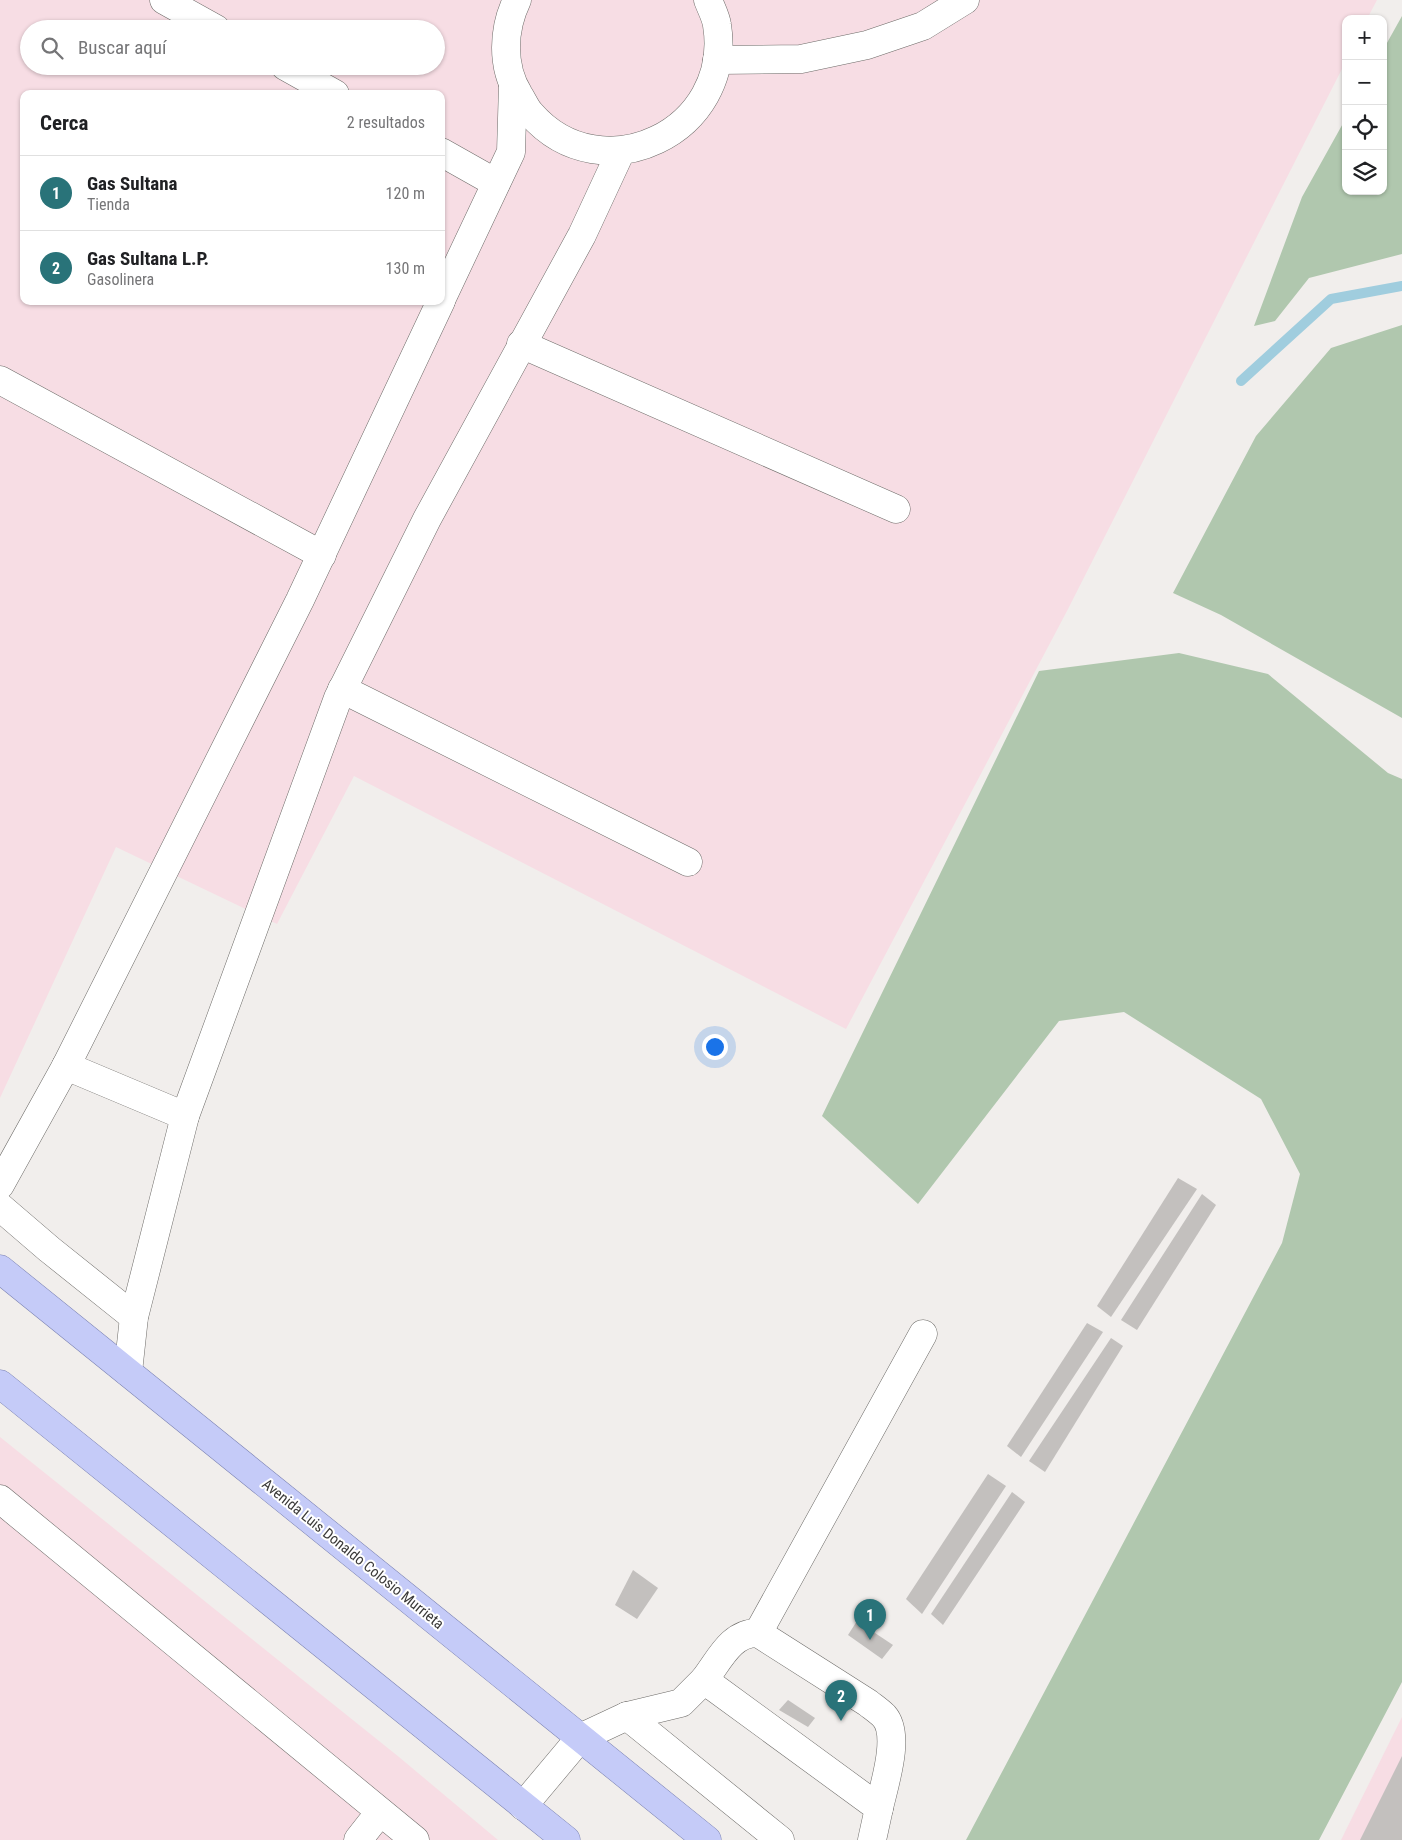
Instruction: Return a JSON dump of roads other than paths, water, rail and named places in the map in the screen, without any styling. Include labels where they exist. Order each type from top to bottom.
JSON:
[{"type":"main road","name":"Avenida Luis Donaldo Colosio Murrieta","points":[[0,1268],[707,1840]]},
{"type":"main road","points":[[0,1384],[566,1840]]},
{"type":"street","points":[[164,0],[200,20]]},
{"type":"street","points":[[445,292],[511,152],[513,85],[506,52],[509,17],[517,0]]},
{"type":"street","points":[[513,85],[531,114],[556,136],[588,149],[621,151],[656,142],[686,122],[707,94],[718,60],[717,24],[708,0]]},
{"type":"street","points":[[718,60],[801,59],[867,45],[922,26],[965,0]]},
{"type":"street","points":[[301,75],[328,90]]},
{"type":"street","points":[[128,1372],[134,1317],[185,1116],[342,689],[427,519],[582,235],[621,151]]},
{"type":"street","points":[[445,154],[496,183]]},
{"type":"street","points":[[0,1185],[66,1066],[322,554],[439,305]]},
{"type":"street","points":[[521,344],[896,509]]},
{"type":"street","points":[[0,380],[322,554]]},
{"type":"street","points":[[342,689],[688,862]]},
{"type":"street","points":[[66,1066],[185,1116]]},
{"type":"street","points":[[0,1207],[134,1317]]},
{"type":"street","points":[[758,1633],[922,1334]]},
{"type":"street","points":[[0,1499],[415,1840]]},
{"type":"street","points":[[523,1806],[580,1738],[628,1716],[681,1703],[704,1680],[736,1638],[748,1633],[758,1633],[853,1693],[885,1716],[891,1732],[891,1752],[872,1840]]},
{"type":"street","points":[[704,1680],[879,1808]]},
{"type":"street","points":[[628,1716],[780,1840]]},
{"type":"street","points":[[358,1840],[380,1812]]},
{"type":"waterway","points":[[1241,381],[1331,299],[1402,286]]},
{"type":"place","name":"Gas Sultana","points":[[870,1640]]},
{"type":"place","name":"Gas Sultana L.P.","points":[[841,1721]]}]
